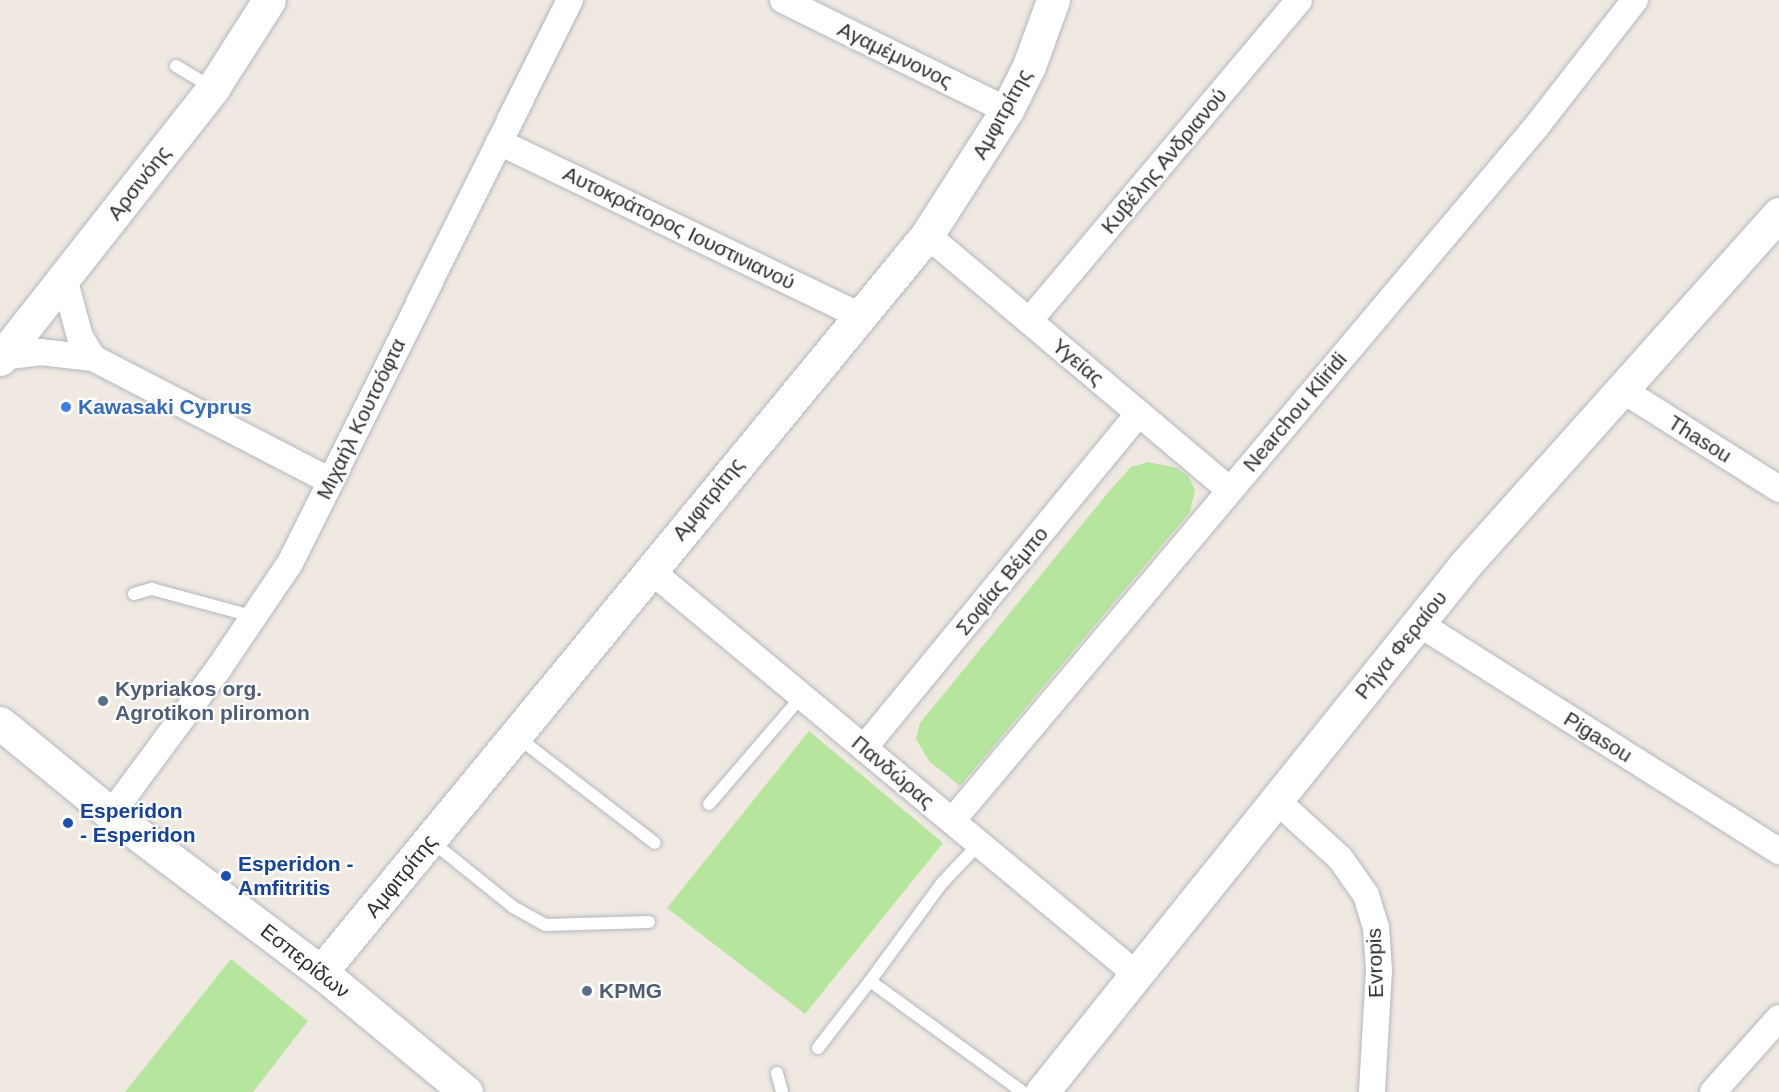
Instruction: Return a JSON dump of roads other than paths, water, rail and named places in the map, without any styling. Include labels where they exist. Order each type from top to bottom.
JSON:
[{"type":"street","name":"Αρσινόης","points":[[4,348],[64,278],[213,88],[269,0]]},
{"type":"street","name":"Μιχαήλ Κουτσόφτα","points":[[111,813],[255,617],[290,563],[570,0]]},
{"type":"street","name":"Αγαμέμνονος","points":[[783,0],[1007,110]]},
{"type":"street","name":"Αμφιτρίτης","points":[[321,972],[514,734],[927,235],[1007,110],[1029,66],[1053,0]]},
{"type":"street","name":"Κυβέλης Ανδριανού","points":[[1029,321],[1299,0]]},
{"type":"street","name":"Nearchou Kliridi","points":[[952,821],[1229,489],[1536,128],[1635,0]]},
{"type":"street","name":"Αυτοκράτορος Ιουστινιανού","points":[[499,142],[859,315]]},
{"type":"street","name":"Ρήγα Φεραίου","points":[[1042,1092],[1418,623],[1621,389],[1779,214]]},
{"type":"street","name":"Υγείας","points":[[927,235],[1229,489]]},
{"type":"street","points":[[64,278],[80,337],[93,358]]},
{"type":"street","points":[[4,348],[93,358],[330,482]]},
{"type":"street","name":"Thasou","points":[[1621,389],[1779,489]]},
{"type":"street","name":"Σοφίας Βέμπο","points":[[864,748],[1139,413]]},
{"type":"street","name":"Πανδώρας","points":[[650,570],[1136,974]]},
{"type":"street","name":"Pigasou","points":[[1418,623],[1779,851]]},
{"type":"street","name":"Εσπερίδων","points":[[0,723],[111,813],[321,972],[466,1092]]},
{"type":"street","name":"Evropis","points":[[1276,800],[1340,858],[1365,895],[1376,927],[1379,970],[1372,1092]]},
{"type":"street","points":[[1713,1092],[1779,1018]]},
{"type":"lane","points":[[176,66],[213,88]]},
{"type":"lane","points":[[134,594],[152,589],[255,617]]},
{"type":"lane","points":[[709,804],[802,696]]},
{"type":"lane","points":[[514,734],[655,843]]},
{"type":"lane","points":[[430,840],[513,907],[544,925],[649,922]]},
{"type":"lane","points":[[818,1048],[942,883],[979,844]]},
{"type":"lane","points":[[870,981],[1023,1092]]},
{"type":"lane","points":[[777,1072],[782,1092]]},
{"type":"place","name":"Kawasaki Cyprus","points":[[66,407]]},
{"type":"place","name":"Kypriakos org. Agrotikon pliromon","points":[[103,701]]},
{"type":"place","name":"Esperidon - Esperidon","points":[[68,823]]},
{"type":"place","name":"Esperidon - Amfitritis","points":[[226,876]]},
{"type":"place","name":"KPMG","points":[[587,991]]}]
